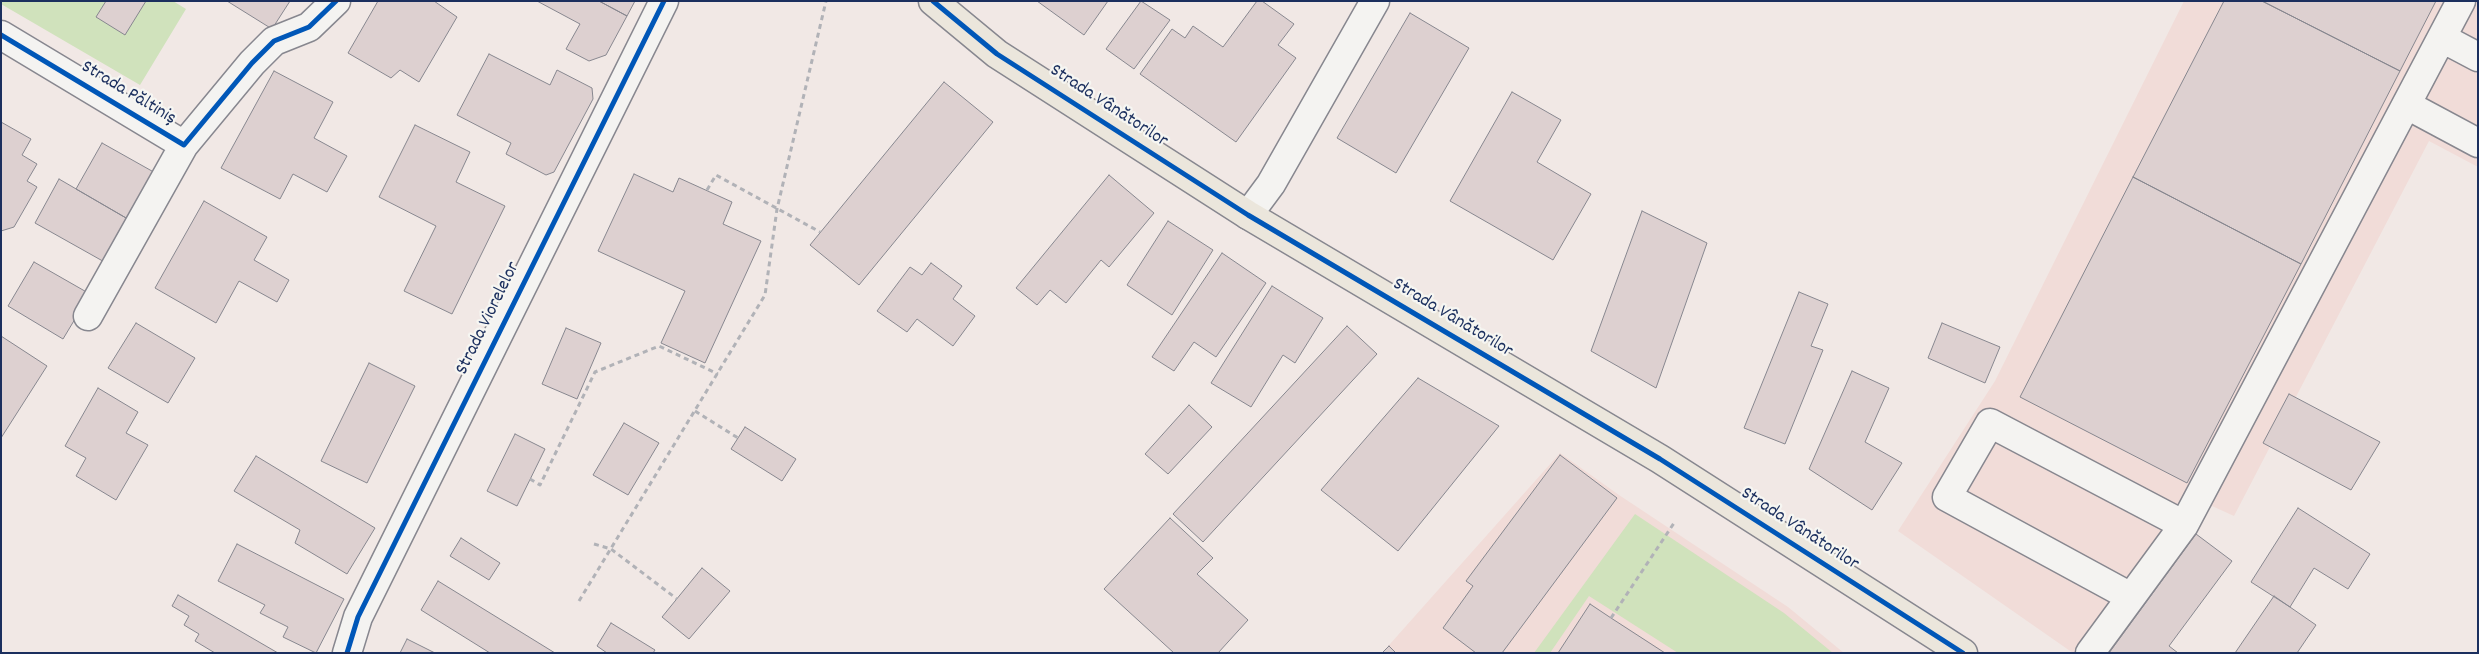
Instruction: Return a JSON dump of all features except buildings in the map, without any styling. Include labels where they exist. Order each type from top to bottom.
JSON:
[{"type":"main road","name":"Strada Vânătorilor","points":[[933,1],[997,54],[1248,215],[1660,459],[1963,653]]},
{"type":"street","name":"Strada Păltiniș","points":[[88,316],[184,145],[252,63],[274,41],[309,27],[336,1]]},
{"type":"street","name":"Strada Viorelelor","points":[[347,653],[358,617],[664,1]]},
{"type":"street","points":[[1248,215],[1271,184],[1375,1]]},
{"type":"street","points":[[2090,653],[2184,525],[2461,1]]},
{"type":"street","name":"Strada Păltiniș","points":[[1,35],[184,145]]},
{"type":"street","points":[[2442,38],[2478,57]]},
{"type":"street","points":[[2407,105],[2478,143]]},
{"type":"street","points":[[2131,597],[1947,497],[1990,423],[2184,525]]},
{"type":"path","points":[[579,600],[765,295],[777,209],[826,1]]},
{"type":"path","points":[[707,190],[716,174],[820,232]]},
{"type":"path","points":[[530,479],[540,485],[595,372],[659,346],[718,374]]},
{"type":"path","points":[[695,410],[738,438]]},
{"type":"path","points":[[1611,618],[1674,523]]},
{"type":"path","points":[[594,544],[611,549],[677,599]]},
{"type":"shaded area","points":[[2184,1],[2478,1],[2478,167],[2429,141],[2234,516],[2212,506],[2103,653],[2073,653],[1898,531],[1995,381]]},
{"type":"shaded area","points":[[1560,453],[1619,495],[1788,607],[1844,653],[1382,653]]},
{"type":"green space","points":[[1,1],[173,1],[186,9],[140,85],[1,4]]},
{"type":"green space","points":[[1635,514],[1784,613],[1833,653],[1678,653],[1589,596],[1550,653],[1534,653]]},
{"type":"cycle path","points":[[1,35],[184,145],[252,63],[274,41],[309,27],[336,1]]},
{"type":"cycle path","points":[[347,653],[358,617],[664,1]]},
{"type":"cycle path","points":[[933,1],[997,54],[1248,215],[1660,459],[1963,653]]}]
